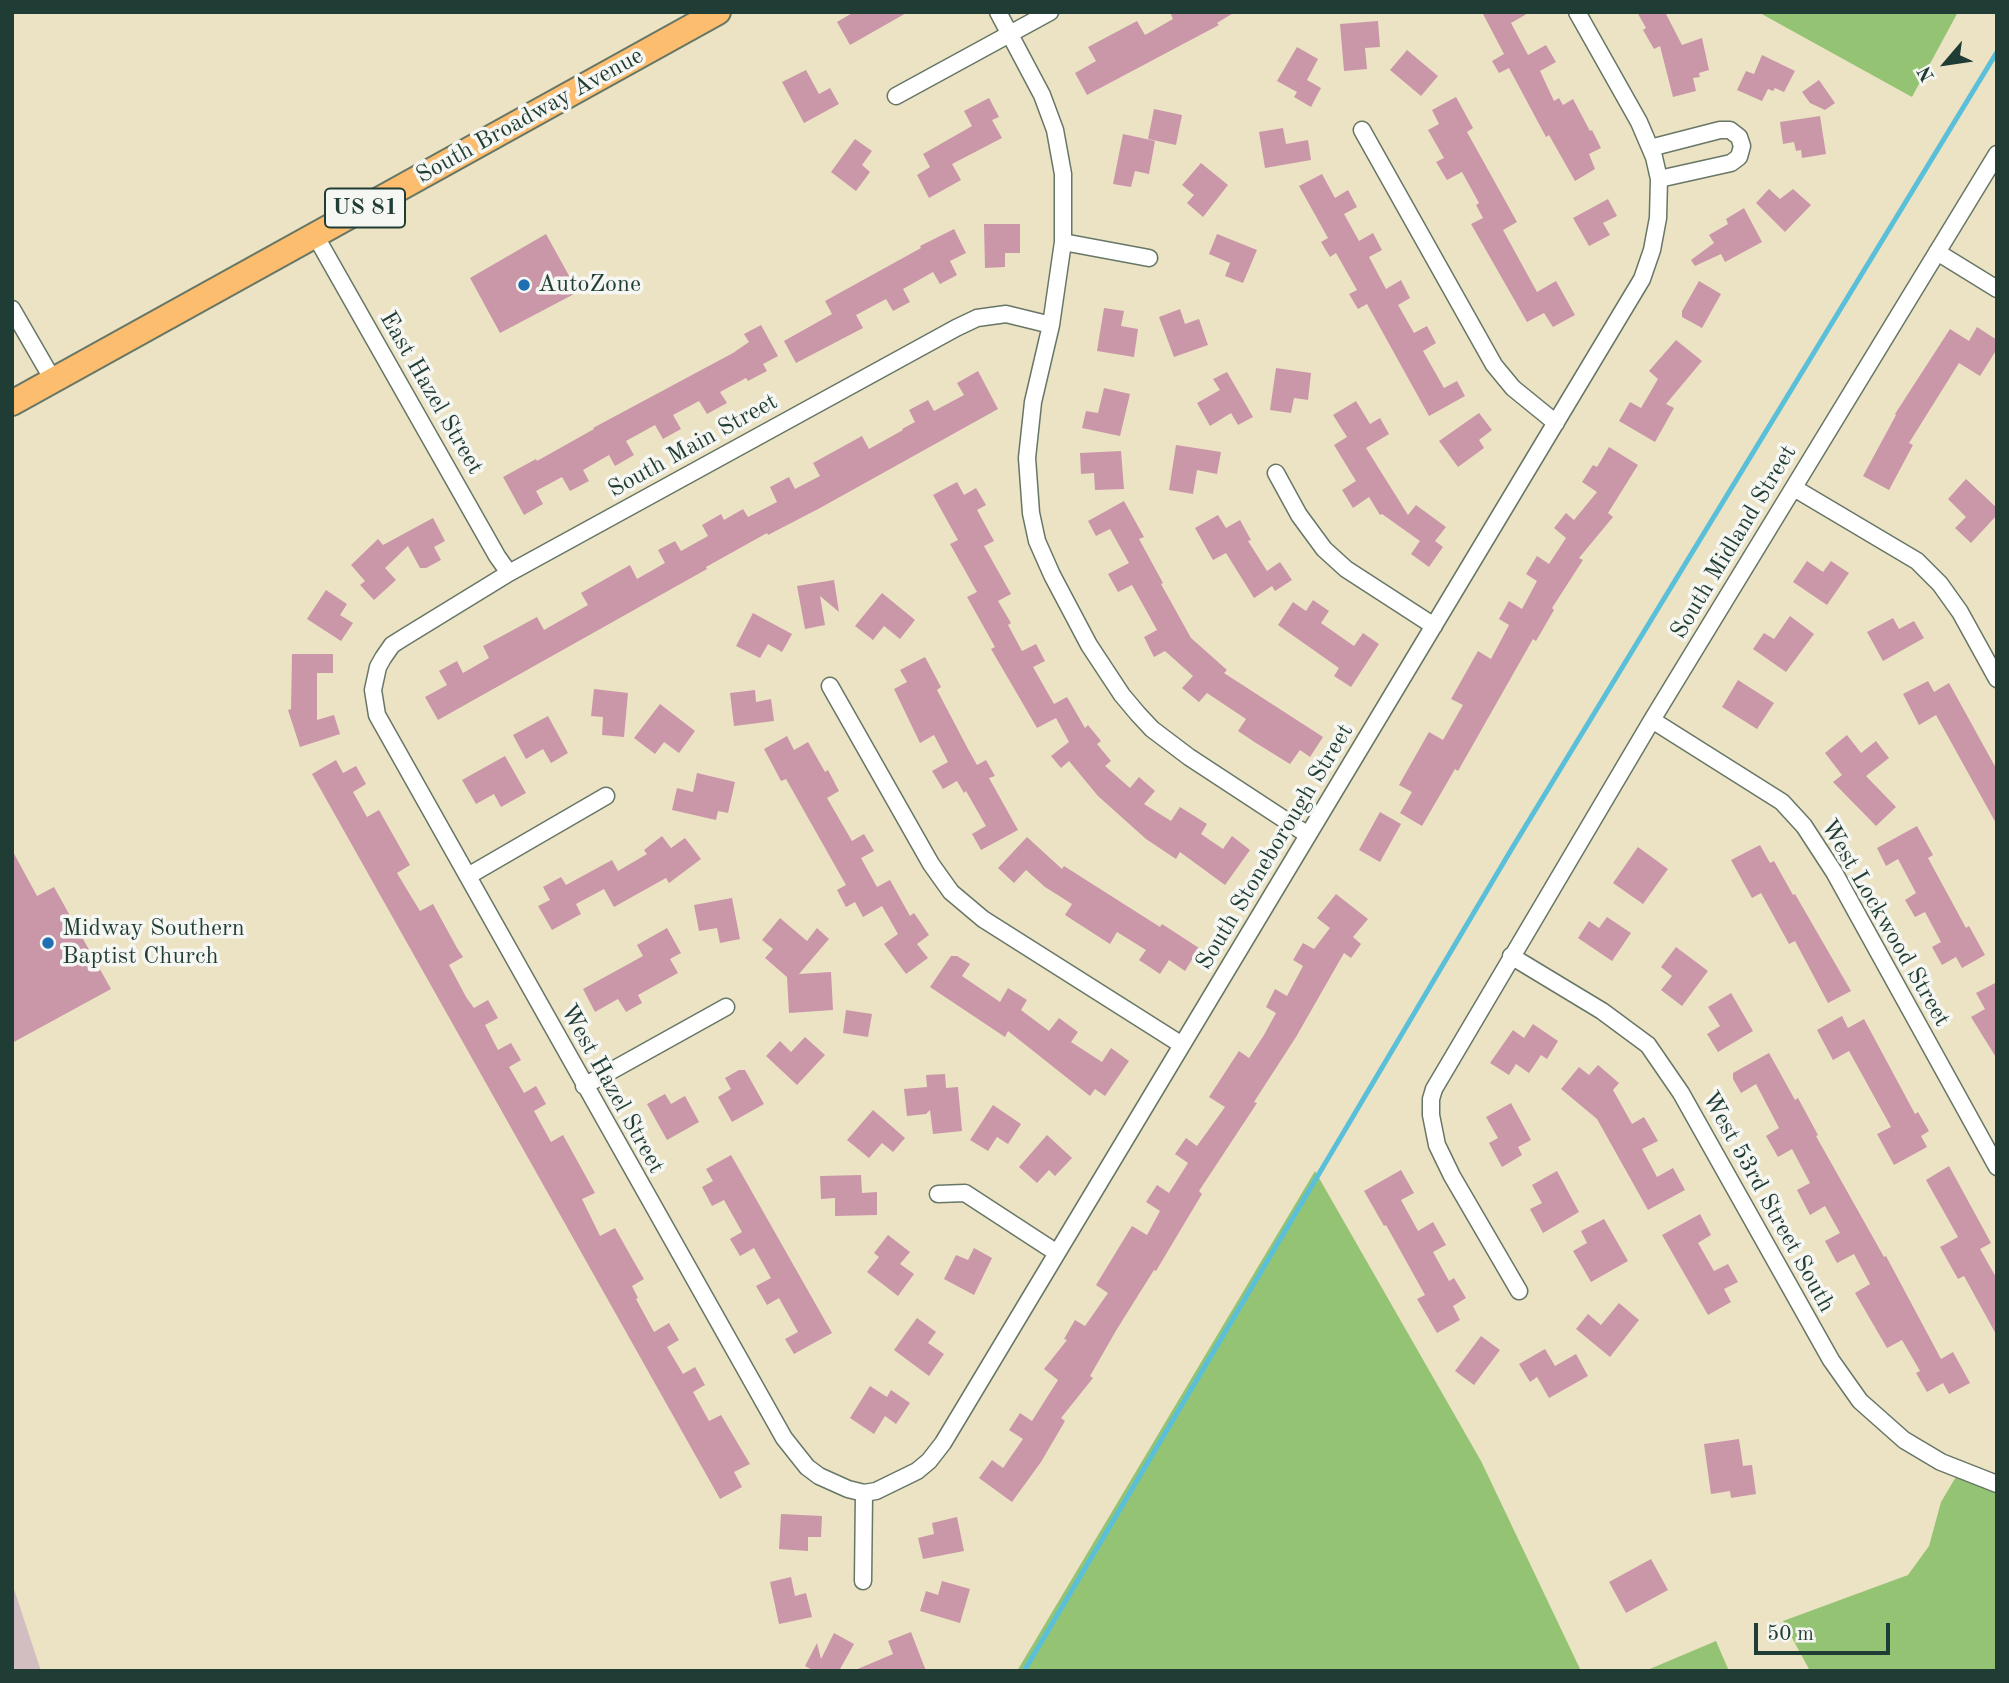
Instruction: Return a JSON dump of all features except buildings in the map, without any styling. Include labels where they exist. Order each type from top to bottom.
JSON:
[{"type":"main road","name":"South Broadway Avenue","points":[[12,403],[718,12]]},
{"type":"street","points":[[998,12],[1042,95],[1055,130],[1063,174],[1063,242],[1051,325],[1033,402],[1027,458],[1031,513],[1037,541],[1052,575],[1107,674],[1152,729],[1189,757],[1308,835]]},
{"type":"street","points":[[896,96],[1050,12]]},
{"type":"street","name":"South Stoneborough Street","points":[[864,1493],[876,1491],[917,1471],[941,1447],[1642,279],[1652,250],[1658,218],[1659,179],[1639,122],[1577,12]]},
{"type":"street","points":[[1362,130],[1494,365],[1513,388],[1556,423]]},
{"type":"street","points":[[1650,148],[1720,130],[1730,130],[1739,137],[1742,146],[1739,157],[1731,163],[1659,179]]},
{"type":"street","name":"South Midland Street","points":[[1519,1292],[1437,1145],[1431,1115],[1434,1089],[1652,720],[1997,154]]},
{"type":"street","name":"East Hazel Street","points":[[315,235],[509,573]]},
{"type":"street","points":[[1063,242],[1149,258]]},
{"type":"street","points":[[1937,252],[1997,289]]},
{"type":"street","points":[[12,309],[53,380]]},
{"type":"street","name":"South Main Street","points":[[378,667],[392,645],[509,573],[967,323],[989,315],[1006,314],[1051,325]]},
{"type":"street","points":[[1276,473],[1299,515],[1324,550],[1346,569],[1434,626]]},
{"type":"street","points":[[1794,488],[1917,561],[1940,584],[1959,612],[1997,679]]},
{"type":"street","name":"West Hazel Street","points":[[378,667],[373,690],[377,715],[784,1438],[807,1467],[819,1476],[864,1493]]},
{"type":"street","points":[[830,685],[930,864],[955,896],[980,918],[1182,1045]]},
{"type":"street","name":"West Lockwood Street","points":[[1652,720],[1782,802],[1804,826],[1833,872],[1997,1167]]},
{"type":"street","points":[[468,876],[606,796]]},
{"type":"street","name":"West 53rd Street South","points":[[1511,956],[1602,1011],[1648,1045],[1681,1093],[1813,1329],[1860,1401],[1904,1440],[1941,1462],[1997,1484]]},
{"type":"street","points":[[584,1086],[726,1007]]},
{"type":"street","points":[[938,1194],[965,1194],[1058,1253]]},
{"type":"street","points":[[863,1581],[864,1493]]},
{"type":"shaded area","points":[[12,1586],[14,1589],[41,1671],[12,1671]]},
{"type":"green space","points":[[1758,12],[1958,12],[1912,97]]},
{"type":"green space","points":[[1315,1171],[1481,1461],[1581,1671],[1017,1671]]},
{"type":"green space","points":[[1960,1470],[1997,1481],[1997,1671],[1810,1671],[1783,1621],[1908,1575],[1929,1546],[1941,1502]]},
{"type":"green space","points":[[1716,1641],[1729,1671],[1645,1671]]},
{"type":"waterway","points":[[1024,1671],[1514,845],[1997,52]]},
{"type":"place","name":"AutoZone","points":[[524,285]]},
{"type":"place","name":"Midway Southern Baptist Church","points":[[48,943]]}]
